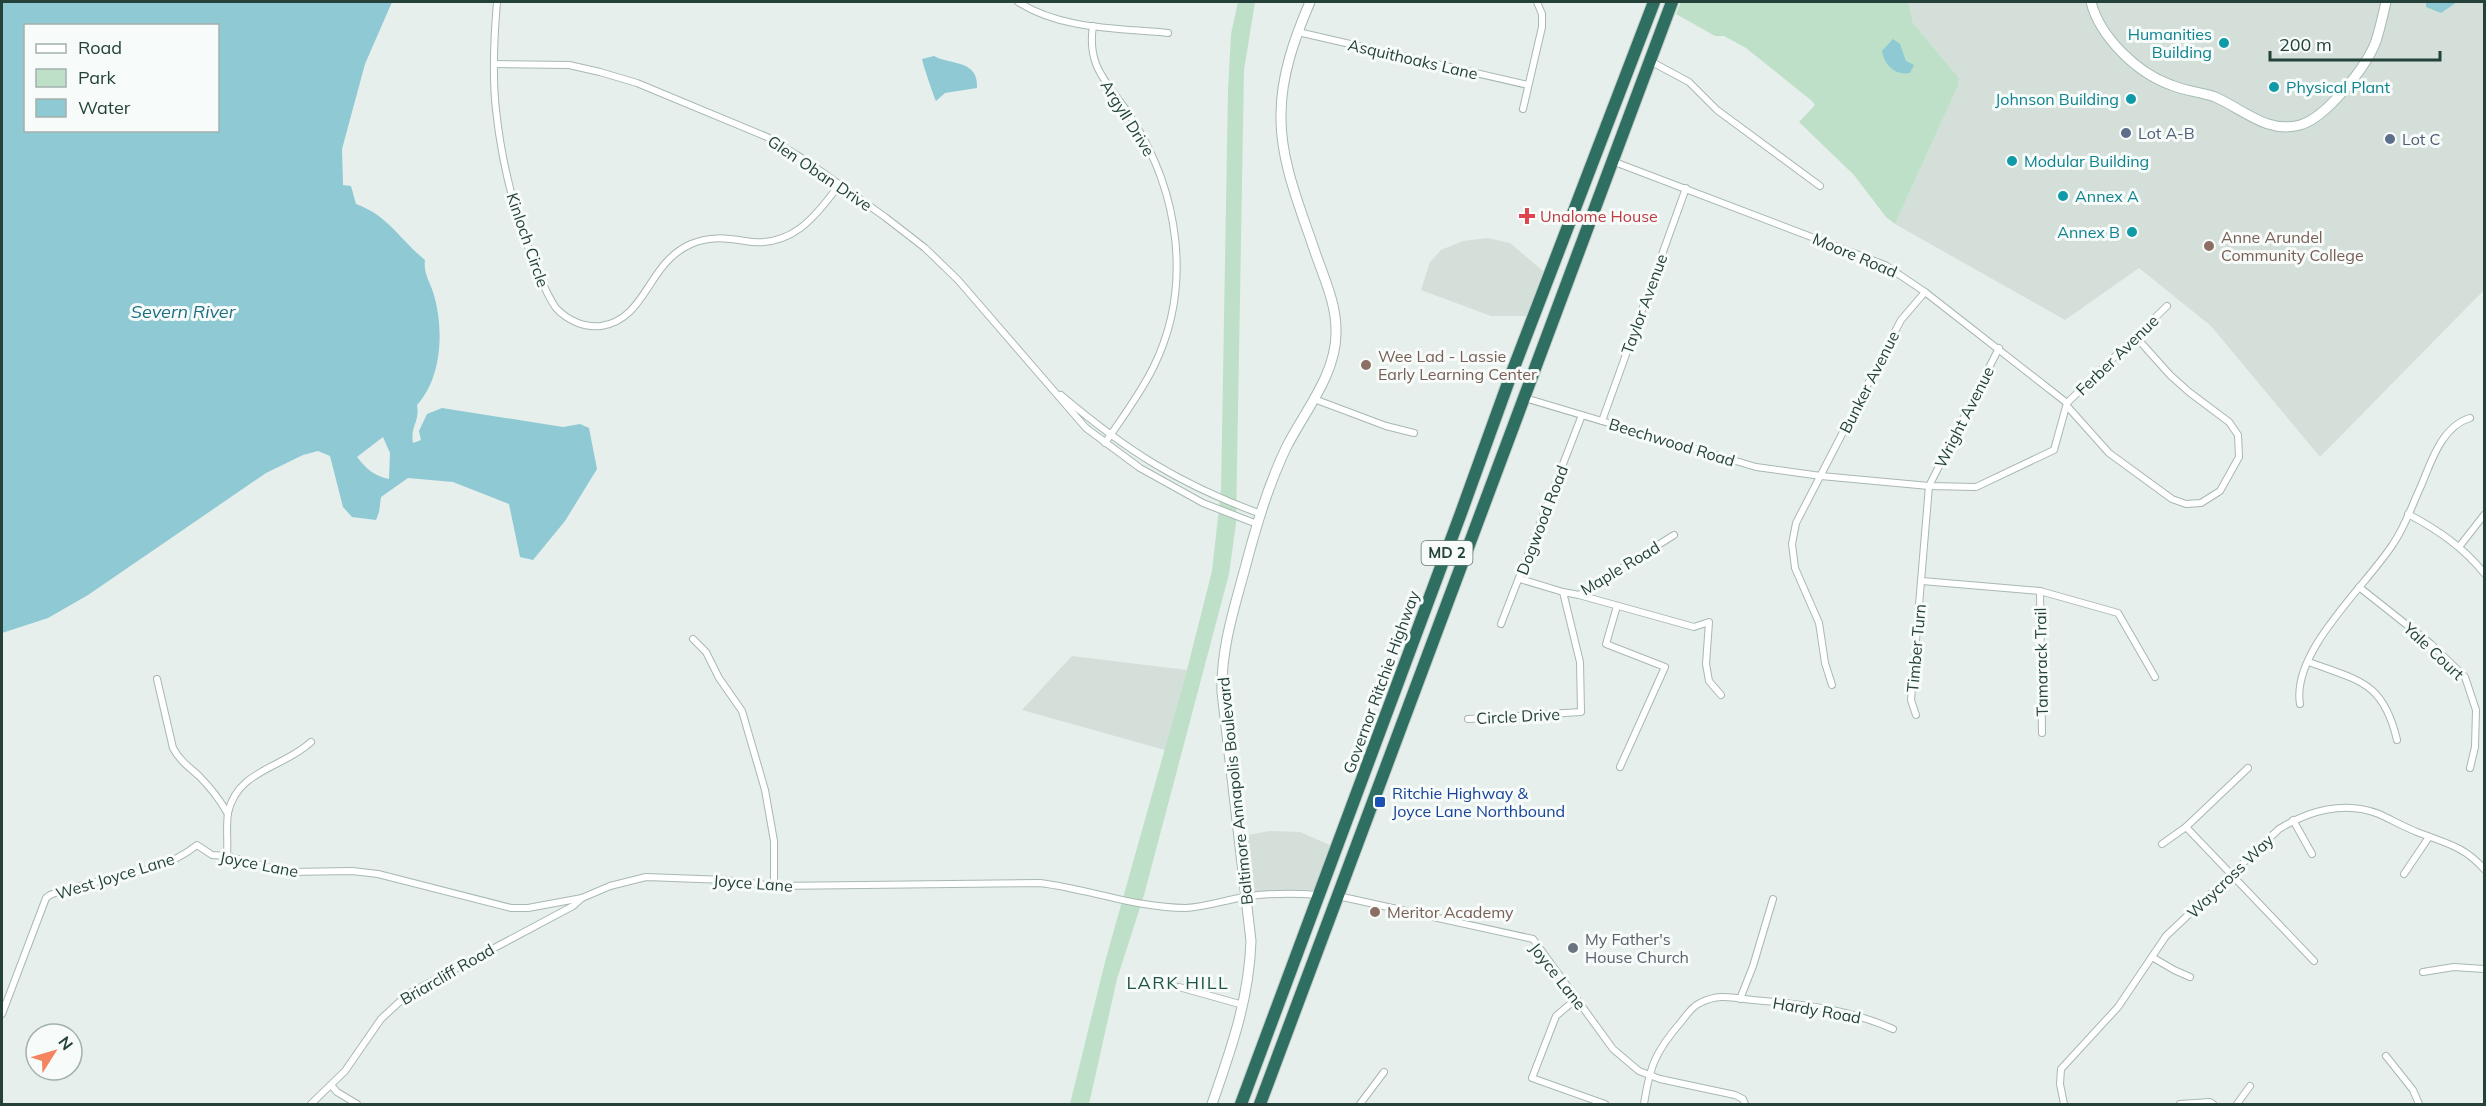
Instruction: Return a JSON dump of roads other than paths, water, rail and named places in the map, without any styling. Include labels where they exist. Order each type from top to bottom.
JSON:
[{"type":"highway","name":"Governor Ritchie Highway","points":[[1240,1104],[1592,160],[1654,2]]},
{"type":"highway","name":"Governor Ritchie Highway","points":[[1260,1104],[1672,2]]},
{"type":"highway","points":[[1621,89],[1636,95]]},
{"type":"highway","points":[[1461,513],[1477,522]]},
{"type":"highway","points":[[1337,896],[1329,893],[1328,888],[1337,861],[1338,843]]},
{"type":"highway","points":[[1319,895],[1328,903],[1324,931]]},
{"type":"street","name":"Kinloch Circle","points":[[497,2],[494,64],[496,108],[503,160],[526,244],[548,295],[557,309],[568,319],[584,325],[599,326],[614,323],[628,314],[669,257],[695,242],[707,238],[762,242],[788,237],[811,221],[839,185]]},
{"type":"street","points":[[1018,2],[1042,14],[1093,26],[1168,33]]},
{"type":"street","name":"Baltimore Annapolis Boulevard","points":[[1212,1104],[1244,1005],[1251,941],[1237,837],[1221,674],[1228,627],[1257,524],[1286,449],[1332,362],[1336,334],[1334,308],[1299,204],[1281,128],[1282,95],[1298,32],[1310,2]]},
{"type":"street","points":[[1523,109],[1542,27],[1542,14],[1537,2]]},
{"type":"street","points":[[2091,2],[2107,35],[2135,64],[2151,76],[2173,87],[2215,98],[2257,120],[2273,125],[2301,125],[2330,106],[2362,65],[2375,43],[2386,2]]},
{"type":"street","name":"Argyll Drive","points":[[1093,26],[1091,40],[1096,68],[1139,130],[1161,175],[1172,215],[1178,262],[1172,308],[1155,365],[1105,443]]},
{"type":"street","name":"Asquithoaks Lane","points":[[1298,32],[1528,85]]},
{"type":"street","points":[[1650,61],[1689,82],[1717,110],[1820,186]]},
{"type":"street","name":"Glen Oban Drive","points":[[494,64],[568,65],[600,72],[637,83],[767,137],[805,160],[908,235],[958,280],[1086,428],[1140,468],[1203,503],[1257,524]]},
{"type":"street","name":"Moore Road","points":[[1611,161],[1885,265],[1999,348],[2067,405],[2109,453],[2172,499],[2186,504],[2201,503],[2220,491],[2239,457],[2238,435],[2229,422],[2170,375],[2136,337]]},
{"type":"street","name":"Taylor Avenue","points":[[1602,421],[1686,188]]},
{"type":"street","name":"Bunker Avenue","points":[[1832,685],[1825,663],[1819,623],[1795,568],[1792,544],[1796,523],[1901,320],[1925,292]]},
{"type":"street","name":"Ferber Avenue","points":[[2067,405],[2167,306]]},
{"type":"street","name":"Wright Avenue","points":[[1929,486],[1999,348]]},
{"type":"street","name":"Glen Oban Drive","points":[[1049,385],[1110,436],[1145,460],[1228,502],[1261,514]]},
{"type":"street","name":"Beechwood Road","points":[[1525,398],[1756,467],[1821,476],[1929,486],[1976,487],[2054,450],[2067,405]]},
{"type":"street","points":[[1314,399],[1386,426],[1414,433]]},
{"type":"street","name":"Dogwood Road","points":[[1501,624],[1582,415]]},
{"type":"street","points":[[2300,704],[2300,685],[2320,639],[2394,544],[2439,445],[2458,421],[2470,418]]},
{"type":"street","points":[[1140,468],[1145,460]]},
{"type":"street","points":[[1174,487],[1179,479]]},
{"type":"street","name":"Timber Turn","points":[[1916,715],[1911,700],[1929,486]]},
{"type":"street","points":[[2408,514],[2437,530],[2459,547],[2484,573]]},
{"type":"street","points":[[2459,547],[2484,515]]},
{"type":"street","name":"Maple Road","points":[[1563,592],[1579,595],[1674,535]]},
{"type":"street","points":[[1520,579],[1563,592]]},
{"type":"street","points":[[1922,581],[2040,591],[2118,613],[2155,677]]},
{"type":"street","name":"Yale Court","points":[[2359,587],[2431,644],[2465,677],[2476,710],[2475,747],[2470,768]]},
{"type":"street","name":"Tamarack Trail","points":[[2040,591],[2042,733]]},
{"type":"street","name":"Circle Drive","points":[[1468,719],[1581,712],[1580,662],[1563,592]]},
{"type":"street","points":[[1579,595],[1694,627],[1709,622],[1706,664],[1709,681],[1721,695]]},
{"type":"street","points":[[1617,606],[1606,644],[1665,667],[1620,767]]},
{"type":"street","points":[[693,639],[706,652],[719,678],[742,711],[765,790],[774,841],[774,886]]},
{"type":"street","points":[[2309,662],[2366,684],[2384,701],[2391,716],[2397,740]]},
{"type":"street","points":[[157,679],[173,748],[178,759],[212,790],[228,814]]},
{"type":"street","points":[[227,856],[228,814],[235,795],[250,777],[298,753],[311,742]]},
{"type":"street","points":[[2162,844],[2186,827],[2248,768]]},
{"type":"street","name":"Waycross Way","points":[[2064,1104],[2060,1084],[2061,1069],[2118,1007],[2166,936],[2278,830],[2293,820],[2316,811],[2343,807],[2377,813],[2464,850],[2484,869]]},
{"type":"street","points":[[2293,820],[2312,854]]},
{"type":"street","points":[[2186,827],[2314,961]]},
{"type":"street","points":[[2404,874],[2429,837]]},
{"type":"street","name":"Joyce Lane","points":[[197,845],[212,855],[227,856],[290,872],[352,871],[378,874],[511,908],[528,908],[582,898],[609,886],[646,877],[726,880],[774,886],[1041,883],[1073,887],[1139,904],[1183,908],[1200,907],[1246,897],[1319,895]]},
{"type":"street","name":"West Joyce Lane","points":[[2,1014],[32,930],[50,895],[162,863],[187,853],[197,845]]},
{"type":"street","name":"Joyce Lane","points":[[1337,896],[1533,939],[1613,1049],[1639,1071],[1648,1075]]},
{"type":"street","name":"Briarcliff Road","points":[[311,1104],[351,1063],[381,1019],[403,998],[573,906],[582,898]]},
{"type":"street","points":[[1740,999],[1753,966],[1773,898]]},
{"type":"street","points":[[2152,957],[2190,977]]},
{"type":"street","points":[[2423,972],[2454,968],[2484,969]]},
{"type":"street","points":[[1179,987],[1244,1005]]},
{"type":"street","name":"Hardy Road","points":[[1644,1104],[1648,1075],[1662,1044],[1697,1004],[1716,996],[1782,1001],[1846,1012],[1893,1029]]},
{"type":"street","points":[[1576,999],[1556,1016],[1533,1078],[1605,1104]]},
{"type":"street","points":[[2386,1056],[2413,1090],[2419,1104]]},
{"type":"street","points":[[1360,1104],[1384,1072]]},
{"type":"street","points":[[1648,1075],[1736,1095],[1743,1099],[1745,1104]]},
{"type":"street","points":[[331,1085],[337,1092],[357,1104]]},
{"type":"street","points":[[2237,1104],[2250,1086]]},
{"type":"street","points":[[2180,1104],[2210,1102],[2213,1104]]},
{"type":"water","name":"Severn River","points":[[2,2],[392,2],[365,64],[342,149],[343,185],[351,186],[356,204],[385,221],[425,260],[426,274],[437,309],[440,338],[432,381],[417,405],[413,443],[421,440],[419,431],[427,414],[442,408],[563,427],[580,424],[589,428],[597,469],[565,521],[533,560],[520,557],[509,504],[453,482],[408,478],[381,497],[376,520],[352,517],[343,507],[330,456],[318,451],[303,455],[266,473],[88,595],[48,618],[2,633]],"holes":[[[383,437],[390,453],[389,479],[371,471],[357,457]]]},
{"type":"water","points":[[2426,2],[2457,2],[2441,13],[2426,7]]},
{"type":"water","points":[[1893,39],[1900,44],[1906,61],[1914,65],[1910,73],[1900,73],[1885,61],[1882,51]]},
{"type":"water","points":[[934,56],[968,68],[973,72],[977,88],[945,93],[936,101],[922,59]]},
{"type":"place","name":"Humanities Building","points":[[2224,43]]},
{"type":"place","name":"Physical Plant","points":[[2274,87]]},
{"type":"place","name":"Johnson Building","points":[[2131,99]]},
{"type":"place","name":"Lot A-B","points":[[2126,133]]},
{"type":"place","name":"Lot C","points":[[2390,139]]},
{"type":"place","name":"Modular Building","points":[[2012,161]]},
{"type":"place","name":"Annex A","points":[[2063,196]]},
{"type":"place","name":"Unalome House","points":[[1527,216]]},
{"type":"place","name":"Annex B","points":[[2132,232]]},
{"type":"place","name":"Anne Arundel Community College","points":[[2209,246]]},
{"type":"place","name":"Wee Lad - Lassie Early Learning Center","points":[[1366,365]]},
{"type":"place","name":"Ritchie Highway & Joyce Lane Northbound","points":[[1380,802]]},
{"type":"place","name":"Meritor Academy","points":[[1375,912]]},
{"type":"place","name":"My Father's House Church","points":[[1573,948]]},
{"type":"district","name":"LARK HILL","points":[[1178,983]]}]
